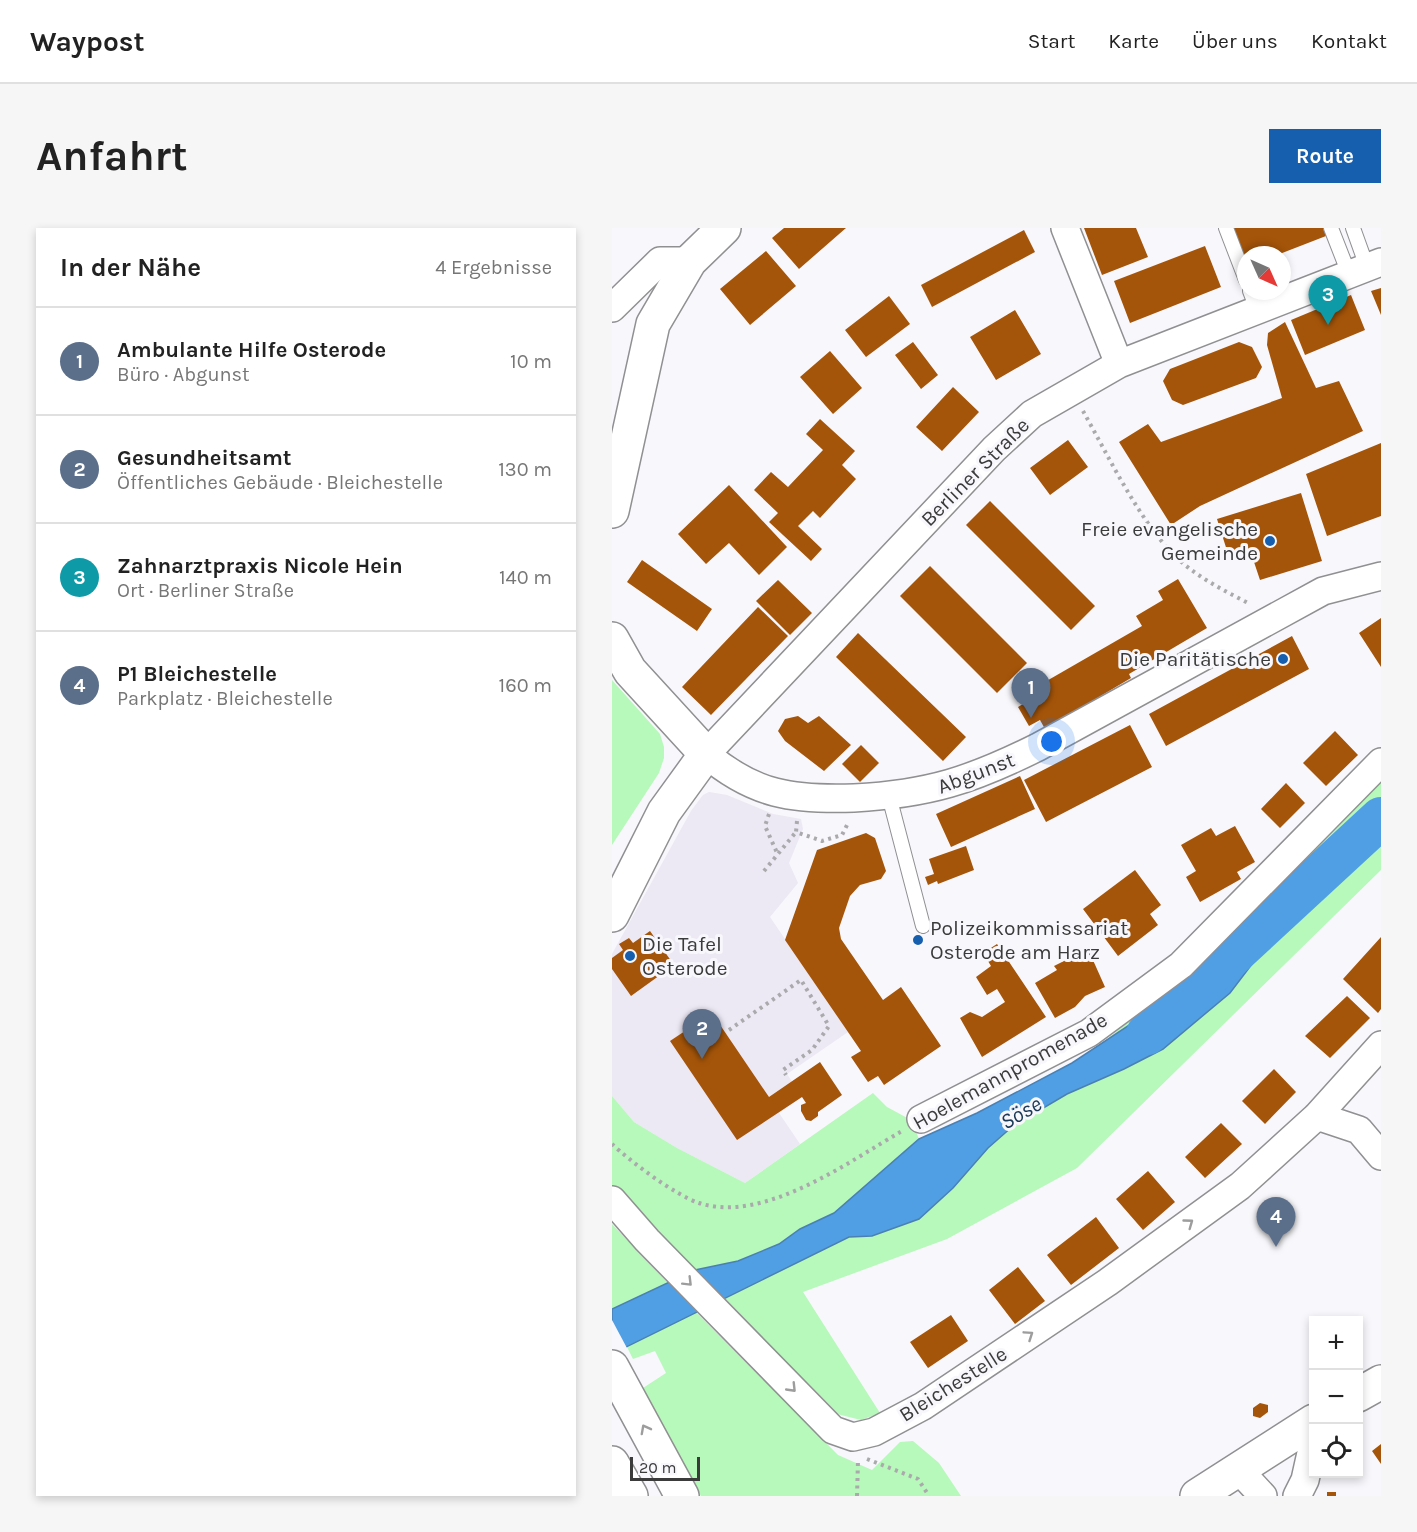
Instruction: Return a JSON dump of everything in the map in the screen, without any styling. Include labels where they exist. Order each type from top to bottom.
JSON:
[{"type":"street","points":[[612,511],[653,324],[690,261],[724,228]]},
{"type":"street","points":[[1065,228],[1119,364]]},
{"type":"street","points":[[612,308],[660,261],[690,261]]},
{"type":"street","name":"Berliner Straße","points":[[1291,289],[1366,268]]},
{"type":"street","name":"Berliner Straße","points":[[706,754],[994,449],[1032,414],[1070,390],[1119,364],[1254,300]]},
{"type":"street","points":[[1275,617],[1334,586],[1381,576]]},
{"type":"street","name":"Abgunst","points":[[706,754],[738,778],[777,794],[808,799],[889,796],[940,788],[1009,762],[1275,617]]},
{"type":"street","points":[[612,640],[635,678],[706,754],[664,812],[612,915]]},
{"type":"street","name":"Hoelemannpromenade","points":[[921,1119],[1089,1033],[1181,965],[1381,762]]},
{"type":"street","name":"Bleichestelle","points":[[612,1200],[647,1240],[833,1430],[853,1437],[874,1432],[923,1406],[1108,1282],[1240,1186],[1317,1116],[1381,1045]]},
{"type":"street","points":[[1317,1116],[1359,1130],[1381,1156]]},
{"type":"street","points":[[612,1367],[682,1496]]},
{"type":"street","points":[[1363,1393],[1381,1382]]},
{"type":"street","points":[[1197,1496],[1237,1468],[1309,1424]]},
{"type":"street","points":[[1297,1496],[1305,1480],[1309,1462]]},
{"type":"street","points":[[612,1463],[631,1496]]},
{"type":"street","points":[[1237,1468],[1263,1496]]},
{"type":"lane","points":[[1226,228],[1237,256]]},
{"type":"lane","points":[[1331,228],[1366,268]]},
{"type":"lane","points":[[1353,228],[1366,268]]},
{"type":"lane","points":[[889,796],[923,926]]},
{"type":"path","points":[[1070,390],[1144,515],[1169,550],[1210,584],[1275,617]]},
{"type":"path","points":[[777,794],[765,826],[778,855]]},
{"type":"path","points":[[764,871],[796,832]]},
{"type":"path","points":[[729,1030],[801,980],[829,1026],[812,1050],[783,1070],[786,1075]]},
{"type":"path","name":"Hoelemannpromenade","points":[[612,1144],[642,1169],[699,1203],[729,1207],[774,1200],[794,1191],[824,1177],[921,1119]]},
{"type":"path","points":[[857,1496],[858,1456],[918,1479],[929,1496]]},
{"type":"shaded area","points":[[709,792],[727,795],[773,814],[801,819],[803,829],[789,863],[798,883],[770,917],[848,1032],[787,1074],[802,1097],[779,1113],[800,1144],[745,1183],[677,1148],[634,1122],[612,1096],[612,954],[691,811],[703,795]]},
{"type":"green space","points":[[612,680],[660,734],[664,747],[664,758],[659,773],[612,845]]},
{"type":"green space","points":[[1381,776],[1381,801],[1319,870],[1276,913],[1260,935],[1243,946],[1191,996],[1164,1002],[1101,1044],[1192,970]]},
{"type":"green space","points":[[1381,829],[1381,870],[1077,1168],[947,1239],[803,1292],[880,1413],[861,1420],[829,1412],[723,1299],[849,1237],[872,1236],[919,1219],[953,1188],[988,1148],[1013,1126],[1067,1094],[1124,1069],[1189,1028],[1230,993],[1268,943]]},
{"type":"green space","points":[[873,1093],[887,1107],[911,1120],[919,1139],[834,1213],[800,1229],[779,1244],[738,1261],[695,1270],[660,1233],[624,1202],[612,1186],[612,1096],[634,1122],[677,1148],[745,1183]]},
{"type":"green space","points":[[612,1224],[668,1283],[612,1309]]},
{"type":"green space","points":[[696,1312],[838,1455],[872,1470],[900,1442],[913,1441],[939,1463],[961,1496],[701,1496],[640,1390],[666,1373],[655,1351],[633,1359],[627,1347]]},
{"type":"water","points":[[1381,801],[1381,829],[1268,943],[1230,993],[1163,1049],[1067,1094],[1013,1126],[988,1148],[953,1188],[919,1219],[872,1236],[849,1237],[612,1354],[612,1309],[695,1270],[738,1261],[779,1244],[800,1229],[834,1213],[919,1139],[977,1113],[1072,1063],[1164,1002],[1191,996],[1243,946],[1260,935],[1276,913],[1319,870]]},
{"type":"pier","points":[[612,1320],[628,1350],[612,1357]]},
{"type":"building","points":[[784,228],[846,228],[799,269],[772,238]]},
{"type":"building","points":[[1084,228],[1136,228],[1148,257],[1102,275]]},
{"type":"building","points":[[1233,228],[1323,228],[1326,236],[1291,250],[1291,246],[1240,246]]},
{"type":"building","points":[[1024,230],[1035,252],[932,307],[921,285]]},
{"type":"building","points":[[1205,246],[1221,287],[1130,323],[1114,281]]},
{"type":"building","points":[[766,251],[796,286],[750,325],[720,289]]},
{"type":"building","points":[[1381,288],[1381,315],[1371,291]]},
{"type":"building","points":[[1351,295],[1365,330],[1305,355],[1291,320]]},
{"type":"building","points":[[889,296],[910,324],[866,357],[845,330]]},
{"type":"building","points":[[1015,310],[1041,354],[996,380],[970,337]]},
{"type":"building","points":[[1285,322],[1316,388],[1339,381],[1363,431],[1200,506],[1171,525],[1119,442],[1148,424],[1161,442],[1282,398],[1267,345],[1268,333]]},
{"type":"building","points":[[913,342],[938,375],[921,389],[895,355]]},
{"type":"building","points":[[1239,342],[1252,347],[1262,367],[1256,378],[1183,405],[1172,400],[1163,381],[1170,369]]},
{"type":"building","points":[[830,351],[862,388],[833,414],[800,377]]},
{"type":"building","points":[[953,387],[979,412],[942,451],[916,427]]},
{"type":"building","points":[[820,419],[855,451],[842,465],[856,479],[820,518],[813,511],[798,526],[822,549],[811,561],[769,522],[778,513],[754,490],[771,472],[788,487],[823,450],[806,434]]},
{"type":"building","points":[[1068,440],[1088,467],[1050,495],[1030,468]]},
{"type":"building","points":[[1381,443],[1381,516],[1327,536],[1306,474]]},
{"type":"building","points":[[729,485],[787,547],[759,575],[729,543],[706,564],[678,534]]},
{"type":"building","name":"Freie evangelische Gemeinde","points":[[1301,493],[1322,561],[1260,580],[1251,553],[1230,560],[1217,519]]},
{"type":"building","points":[[990,501],[1095,606],[1071,630],[966,525]]},
{"type":"building","points":[[642,560],[712,609],[697,631],[627,582]]},
{"type":"building","points":[[930,566],[1027,663],[997,693],[900,596]]},
{"type":"building","points":[[1178,579],[1207,628],[1129,674],[1131,678],[1045,729],[1040,720],[1029,726],[1018,707],[1028,701],[1024,694],[1142,626],[1136,616],[1163,600],[1158,591]]},
{"type":"building","points":[[778,580],[812,613],[790,635],[756,601]]},
{"type":"building","points":[[758,607],[788,636],[711,715],[682,687]]},
{"type":"building","points":[[1381,618],[1381,667],[1359,633]]},
{"type":"building","points":[[858,633],[966,737],[943,761],[836,657]]},
{"type":"building","points":[[1292,636],[1309,669],[1166,746],[1149,714]]},
{"type":"building","points":[[798,716],[808,723],[819,716],[851,745],[824,771],[785,741],[778,731],[785,719]]},
{"type":"building","points":[[1130,725],[1152,767],[1046,822],[1024,780]]},
{"type":"building","points":[[1335,731],[1358,755],[1326,786],[1303,763]]},
{"type":"building","points":[[861,745],[879,763],[860,782],[842,764]]},
{"type":"building","points":[[1020,776],[1035,809],[951,847],[936,814]]},
{"type":"building","points":[[1286,783],[1305,803],[1280,828],[1261,809]]},
{"type":"building","points":[[1235,826],[1255,862],[1237,872],[1241,879],[1200,902],[1186,877],[1196,871],[1181,845],[1211,828],[1216,836]]},
{"type":"building","points":[[866,833],[875,838],[886,871],[881,879],[860,885],[850,896],[839,928],[841,939],[883,1000],[901,987],[941,1046],[884,1085],[878,1076],[868,1082],[851,1057],[861,1051],[785,940],[817,850]]},
{"type":"building","points":[[966,846],[974,870],[938,884],[937,881],[928,885],[925,877],[934,874],[929,859]]},
{"type":"building","points":[[1135,870],[1161,905],[1150,914],[1158,925],[1118,956],[1083,909]]},
{"type":"building","points":[[650,931],[674,965],[631,996],[612,969],[612,958],[623,950],[619,944],[629,938],[633,943]]},
{"type":"building","points":[[1381,937],[1381,1009],[1378,1013],[1343,979]]},
{"type":"building","points":[[997,944],[1046,1017],[982,1057],[960,1018],[970,1012],[982,1017],[1005,1002],[997,989],[987,995],[976,977],[991,966],[983,953]]},
{"type":"building","points":[[1088,949],[1105,987],[1085,996],[1075,1007],[1055,1018],[1035,983],[1057,970],[1054,966]]},
{"type":"building","points":[[1347,996],[1370,1018],[1330,1058],[1305,1036]]},
{"type":"building","points":[[712,1013],[769,1097],[820,1062],[842,1095],[818,1112],[818,1116],[811,1121],[806,1120],[801,1111],[801,1105],[806,1103],[802,1097],[737,1140],[670,1041]]},
{"type":"building","points":[[1274,1069],[1296,1092],[1265,1124],[1242,1101]]},
{"type":"building","points":[[1221,1123],[1242,1144],[1205,1178],[1185,1157]]},
{"type":"building","points":[[1148,1171],[1175,1202],[1143,1230],[1116,1199]]},
{"type":"building","points":[[1096,1217],[1119,1248],[1071,1285],[1047,1255]]},
{"type":"building","points":[[1018,1267],[1045,1301],[1015,1324],[989,1290]]},
{"type":"building","points":[[951,1315],[968,1341],[928,1368],[910,1342]]},
{"type":"building","points":[[1260,1403],[1268,1405],[1268,1412],[1260,1418],[1253,1416],[1253,1408]]},
{"type":"building","points":[[1381,1444],[1381,1464],[1372,1451]]},
{"type":"building","points":[[1327,1492],[1336,1492],[1336,1496],[1327,1496]]},
{"type":"waterway","name":"Söse","points":[[1147,1034],[1381,818]]},
{"type":"place","name":"Zahnarztpraxis Nicole Hein","points":[[1328,325]]},
{"type":"place","name":"Freie evangelische Gemeinde","points":[[1270,541]]},
{"type":"place","name":"Die Paritätische","points":[[1283,659]]},
{"type":"place","name":"Ambulante Hilfe Osterode","points":[[1031,718]]},
{"type":"place","name":"Polizeikommissariat Osterode am Harz","points":[[918,940]]},
{"type":"place","name":"Die Tafel Osterode","points":[[630,956]]},
{"type":"place","name":"Gesundheitsamt","points":[[702,1059]]},
{"type":"place","name":"P1 Bleichestelle","points":[[1276,1247]]}]
